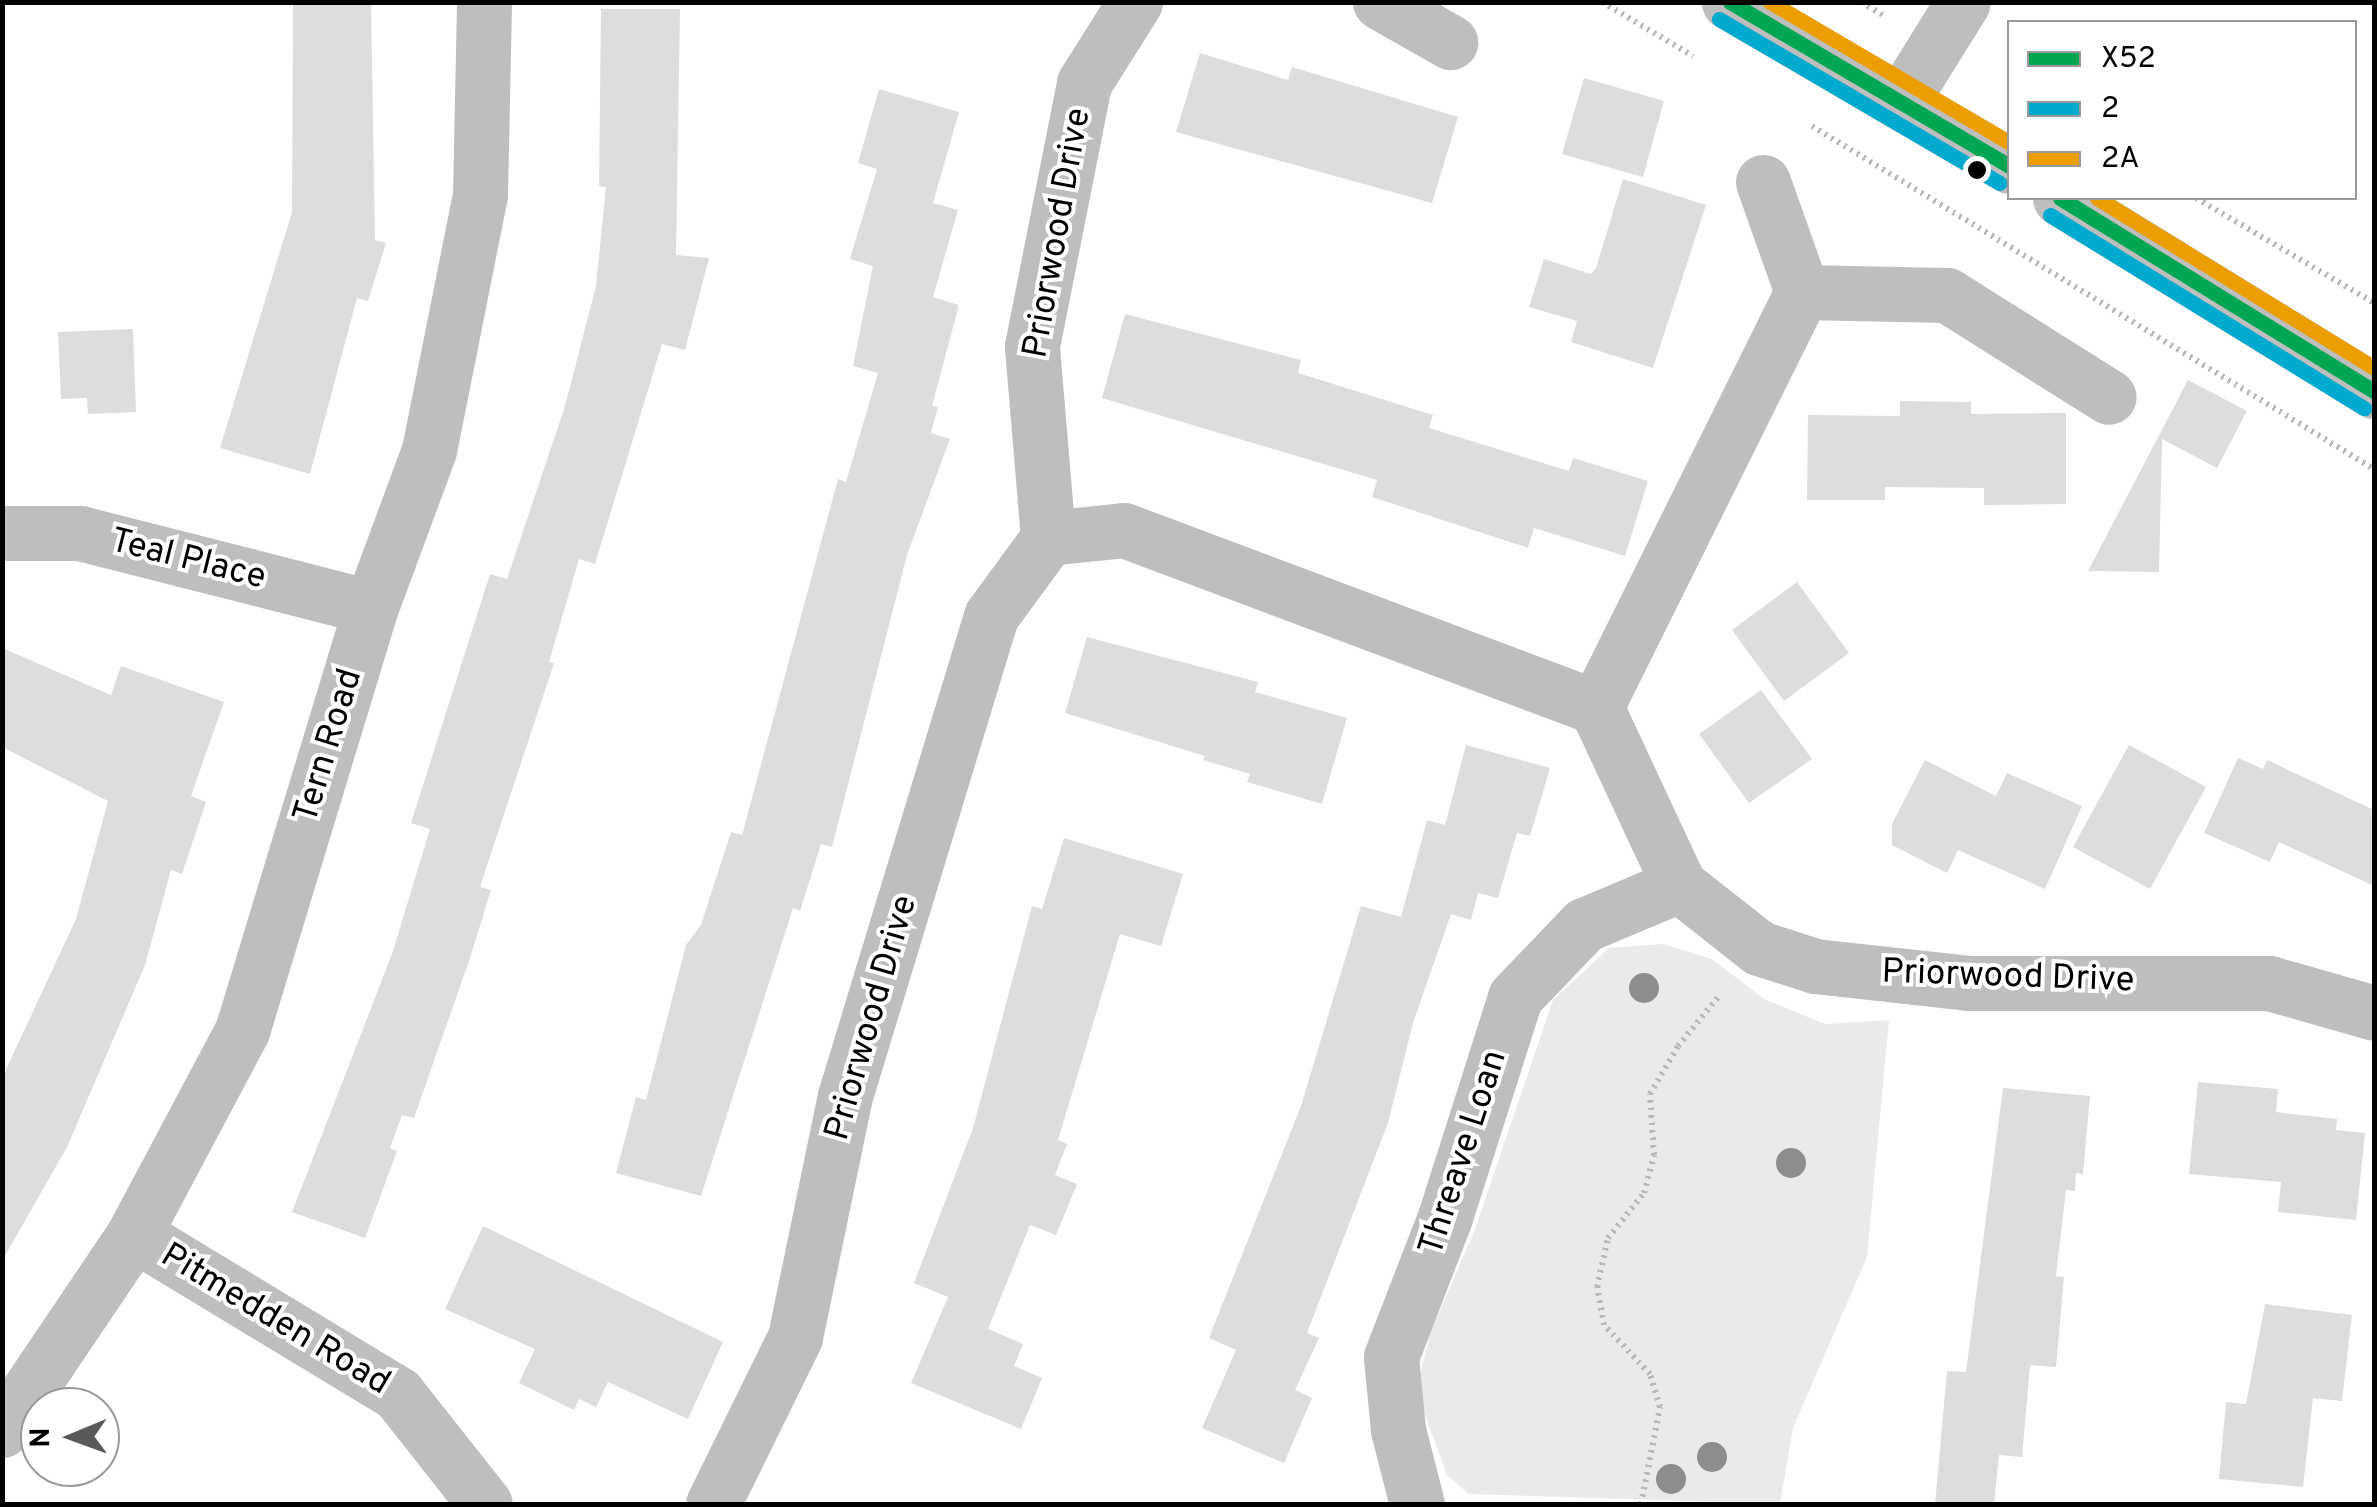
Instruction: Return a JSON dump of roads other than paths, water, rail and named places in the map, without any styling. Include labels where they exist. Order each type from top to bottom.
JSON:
[{"type":"street","name":"Tern Road","points":[[2,1430],[134,1234],[242,1031],[371,607],[429,450],[466,288],[480,195],[484,2]]},
{"type":"street","name":"Priorwood Drive","points":[[713,1504],[795,1336],[845,1096],[992,616],[1048,538],[1032,346],[1084,82],[1135,2]]},
{"type":"street","points":[[1380,2],[1450,42]]},
{"type":"street","points":[[1730,2],[2007,164]]},
{"type":"street","points":[[1902,100],[1963,2]]},
{"type":"street","points":[[1048,538],[1124,530],[1596,707],[1802,292],[1763,182]]},
{"type":"street","points":[[2063,200],[2374,391]]},
{"type":"street","points":[[1802,292],[1948,295],[2109,397]]},
{"type":"street","name":"Teal Place","points":[[2,533],[80,532],[371,607]]},
{"type":"street","name":"Priorwood Drive","points":[[1596,707],[1680,885],[1760,948],[1815,966],[1968,983],[2268,984],[2374,1013]]},
{"type":"street","name":"Threave Loan","points":[[1417,1504],[1398,1430],[1392,1357],[1446,1217],[1515,996],[1584,925],[1680,885]]},
{"type":"street","name":"Pitmedden Road","points":[[134,1234],[398,1394],[484,1504]]}]
